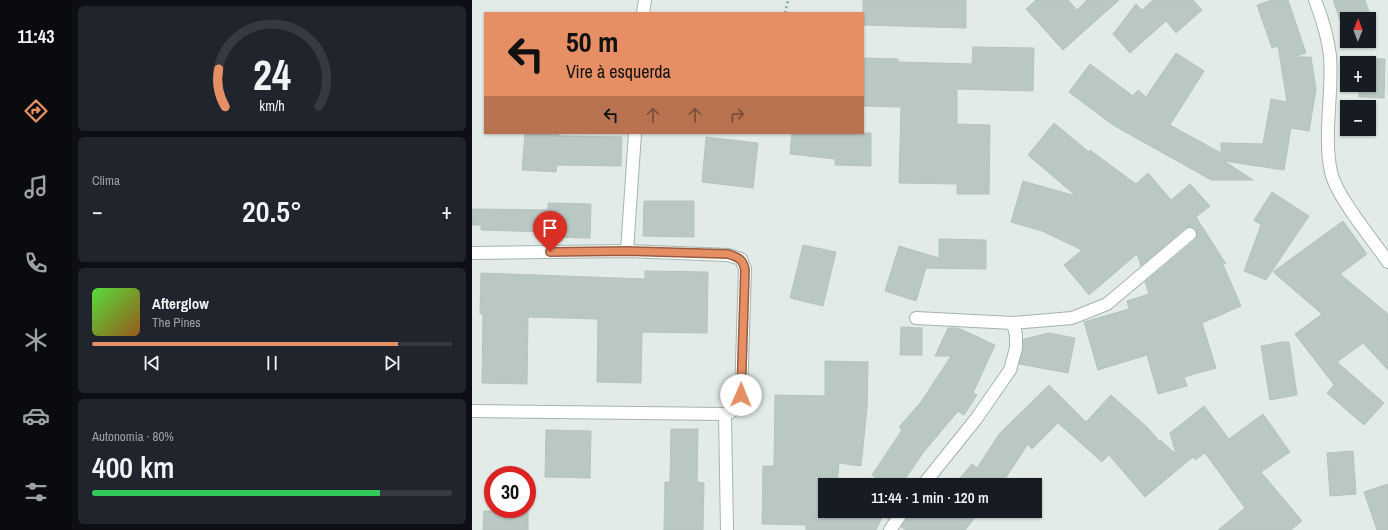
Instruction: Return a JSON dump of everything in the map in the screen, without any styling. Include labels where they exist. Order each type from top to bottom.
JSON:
[{"type":"street","points":[[644,12],[645,0]]},
{"type":"street","points":[[1316,0],[1326,34],[1330,57],[1328,146],[1331,173],[1342,196],[1388,262]]},
{"type":"street","points":[[627,251],[635,134]]},
{"type":"street","points":[[916,318],[1013,323],[1072,318],[1107,304],[1190,234]]},
{"type":"street","points":[[472,253],[627,251],[728,254],[736,256],[744,263],[741,395],[737,408],[733,412],[725,414],[472,411]]},
{"type":"street","points":[[929,478],[976,419],[1010,370],[1016,348],[1016,335],[1013,323]]},
{"type":"street","points":[[725,414],[727,530]]},
{"type":"street","points":[[890,530],[898,518]]},
{"type":"path","points":[[785,12],[788,0]]},
{"type":"building","points":[[863,0],[966,0],[966,28],[864,25]]},
{"type":"building","points":[[1036,0],[1068,0],[1077,10],[1087,0],[1119,0],[1063,50],[1026,9]]},
{"type":"building","points":[[1153,0],[1193,0],[1202,10],[1176,33],[1166,21],[1130,53],[1113,34],[1136,4],[1142,10]]},
{"type":"building","points":[[1272,0],[1288,0],[1306,53],[1294,57],[1311,57],[1316,90],[1309,131],[1291,128],[1284,170],[1224,161],[1253,180],[1211,180],[1113,125],[1069,92],[1090,64],[1133,96],[1138,90],[1146,97],[1176,53],[1204,71],[1170,125],[1221,153],[1221,143],[1263,144],[1271,99],[1287,102],[1278,46],[1272,48],[1257,5]]},
{"type":"building","points":[[1333,0],[1365,0],[1369,12],[1340,12],[1340,20]]},
{"type":"building","points":[[973,47],[1034,48],[1033,91],[957,89],[957,124],[990,125],[989,194],[957,194],[957,184],[899,183],[901,107],[864,106],[864,58],[898,59],[898,62],[972,64]]},
{"type":"building","points":[[1376,59],[1385,59],[1384,98],[1359,97],[1359,92],[1376,92]]},
{"type":"building","points":[[1054,123],[1089,152],[1090,150],[1136,184],[1148,173],[1171,200],[1190,184],[1210,206],[1196,217],[1226,264],[1222,262],[1241,306],[1202,323],[1216,368],[1184,377],[1187,386],[1158,394],[1147,355],[1098,370],[1084,322],[1129,309],[1127,301],[1149,294],[1145,282],[1195,240],[1197,233],[1195,229],[1189,227],[1185,228],[1141,266],[1137,254],[1089,295],[1064,265],[1082,250],[1042,231],[1011,222],[1023,181],[1076,196],[1028,155]]},
{"type":"building","points":[[871,133],[871,166],[835,165],[835,159],[790,154],[792,134]]},
{"type":"building","points":[[525,134],[622,137],[621,166],[557,165],[556,172],[522,170]]},
{"type":"building","points":[[706,137],[758,143],[753,188],[702,182]]},
{"type":"building","points":[[1272,192],[1309,216],[1266,280],[1244,271],[1261,225],[1254,220]]},
{"type":"building","points":[[644,201],[694,201],[694,237],[643,236]]},
{"type":"building","points":[[548,203],[591,204],[590,238],[547,237],[547,232],[481,230],[481,225],[472,225],[472,209],[548,210]]},
{"type":"building","points":[[1343,221],[1367,254],[1340,274],[1388,314],[1388,370],[1363,343],[1337,362],[1384,403],[1364,425],[1327,393],[1334,385],[1295,334],[1322,314],[1273,272]]},
{"type":"building","points":[[939,239],[986,240],[986,269],[926,268],[916,301],[885,291],[899,246],[939,258]]},
{"type":"building","points":[[803,245],[836,252],[823,306],[790,298]]},
{"type":"building","points":[[645,271],[708,272],[707,333],[642,332],[641,383],[597,382],[598,319],[528,317],[527,384],[482,383],[483,314],[480,314],[481,273],[645,279]]},
{"type":"building","points":[[901,327],[922,328],[922,355],[900,355]]},
{"type":"building","points":[[948,328],[958,328],[995,345],[973,393],[977,395],[964,415],[958,411],[923,453],[906,478],[876,478],[872,475],[902,430],[899,427],[921,402],[951,356],[935,356]]},
{"type":"building","points":[[1049,333],[1075,338],[1068,373],[1019,364],[1024,339]]},
{"type":"building","points":[[1289,342],[1297,395],[1270,400],[1261,346]]},
{"type":"building","points":[[825,361],[868,362],[867,408],[861,466],[839,463],[838,478],[818,478],[818,518],[882,518],[876,530],[806,530],[806,525],[762,524],[763,466],[774,466],[775,395],[825,396]]},
{"type":"building","points":[[1049,385],[1086,422],[1111,395],[1148,428],[1159,441],[1160,440],[1176,454],[1170,433],[1204,406],[1229,439],[1263,414],[1290,452],[1261,472],[1302,521],[1291,530],[1218,530],[1245,508],[1205,453],[1195,460],[1193,457],[1145,497],[1109,455],[1102,462],[1058,423],[1032,449],[1028,444],[1006,478],[960,478],[972,464],[977,468],[1000,433]]},
{"type":"building","points":[[671,429],[698,429],[697,482],[704,483],[703,530],[664,530],[665,482],[670,482]]},
{"type":"building","points":[[546,430],[591,431],[590,478],[545,477]]},
{"type":"building","points":[[1353,451],[1356,494],[1330,496],[1327,453]]},
{"type":"building","points":[[1388,484],[1388,530],[1377,530],[1364,492]]},
{"type":"building","points":[[484,511],[484,518],[528,518],[528,530],[483,530]]},
{"type":"building","points":[[906,518],[974,518],[965,530],[906,530],[901,527]]},
{"type":"route","points":[[550,252],[627,251],[728,254],[741,259],[744,263],[745,270],[741,395]]}]
